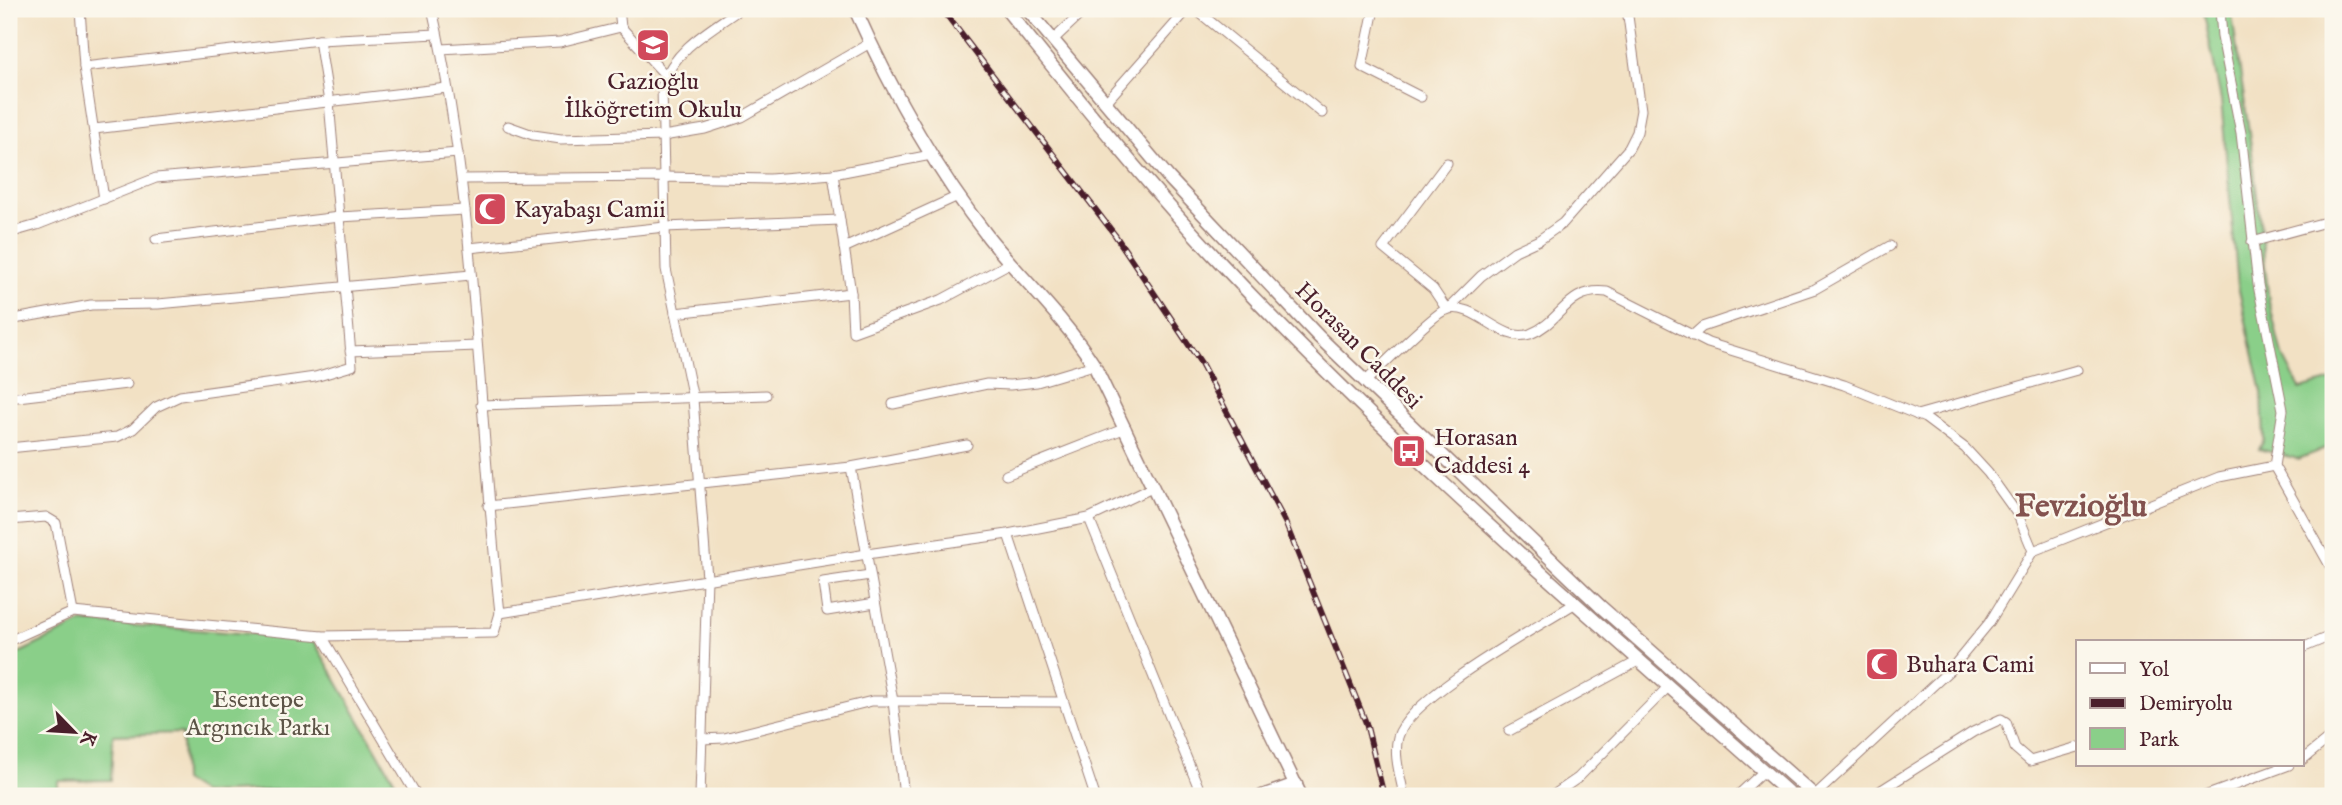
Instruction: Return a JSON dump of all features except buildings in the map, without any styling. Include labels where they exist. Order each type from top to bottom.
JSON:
[{"type":"street","points":[[80,9],[85,67],[104,199]]},
{"type":"street","points":[[9,640],[74,612],[321,636],[494,633],[500,613],[488,506],[478,346],[462,179],[432,9]]},
{"type":"street","points":[[619,9],[621,27],[666,76]]},
{"type":"street","points":[[700,796],[708,580],[693,399],[666,269],[662,86],[671,65],[684,50],[740,9]]},
{"type":"street","points":[[855,9],[903,107],[958,196],[1010,263],[1068,326],[1094,365],[1298,790],[1262,796]]},
{"type":"street","name":"Horasan Caddesi","points":[[1006,9],[1140,173],[1248,292],[1409,451],[1574,604],[1792,796]]},
{"type":"street","name":"Horasan Caddesi","points":[[1027,9],[1169,178],[1244,260],[1365,382],[1600,606],[1815,796]]},
{"type":"street","points":[[1053,40],[1086,9]]},
{"type":"street","points":[[1105,103],[1188,9]]},
{"type":"street","points":[[1195,9],[1322,113]]},
{"type":"street","points":[[1374,9],[1362,66],[1421,97]]},
{"type":"street","points":[[1447,310],[1489,270],[1563,223],[1629,148],[1637,132],[1641,110],[1627,9]]},
{"type":"street","points":[[2220,9],[2222,37],[2241,133],[2252,242],[2283,410],[2274,466],[2333,571]]},
{"type":"street","points":[[441,49],[561,42],[621,27]]},
{"type":"street","points":[[85,67],[319,40],[437,34]]},
{"type":"street","points":[[9,448],[117,437],[133,429],[150,411],[169,400],[191,394],[315,377],[352,366],[329,102],[319,40]]},
{"type":"street","points":[[508,125],[533,135],[561,139],[663,136],[705,129],[743,117],[870,43]]},
{"type":"street","points":[[94,129],[447,89]]},
{"type":"street","points":[[9,233],[37,225],[156,178],[458,153]]},
{"type":"street","points":[[462,179],[770,179],[833,174],[931,155]]},
{"type":"street","points":[[1447,163],[1383,248],[1433,289],[1447,310]]},
{"type":"street","points":[[833,174],[851,293],[853,332],[941,300],[1010,263]]},
{"type":"street","points":[[844,248],[958,196]]},
{"type":"street","points":[[156,239],[339,217],[465,210]]},
{"type":"street","points":[[468,248],[665,227],[840,220]]},
{"type":"street","points":[[2252,242],[2333,220]]},
{"type":"street","points":[[1692,336],[1702,327],[1815,289],[1890,246]]},
{"type":"street","points":[[9,320],[91,305],[158,304],[471,275]]},
{"type":"street","points":[[1365,382],[1442,311],[1468,312],[1511,334],[1526,335],[1538,330],[1576,296],[1599,291],[1615,295],[1720,348],[1844,385],[1917,415],[1952,438],[1988,473],[2018,515],[2033,551]]},
{"type":"street","points":[[675,313],[851,293]]},
{"type":"street","points":[[350,351],[478,346]]},
{"type":"street","points":[[893,404],[987,384],[1037,382],[1094,365]]},
{"type":"street","points":[[1917,415],[2077,370]]},
{"type":"street","points":[[9,398],[127,384]]},
{"type":"street","points":[[481,405],[766,395]]},
{"type":"street","points":[[1006,475],[1126,428]]},
{"type":"street","points":[[488,506],[851,467],[967,445]]},
{"type":"street","points":[[1815,796],[1951,669],[1989,622],[2033,551],[2219,477],[2274,466]]},
{"type":"street","points":[[851,467],[893,701],[904,796]]},
{"type":"street","points":[[500,613],[1008,534],[1089,518],[1152,488]]},
{"type":"street","points":[[9,520],[46,517],[56,523],[74,612]]},
{"type":"street","points":[[1089,518],[1202,796]]},
{"type":"street","points":[[1008,534],[1095,796]]},
{"type":"street","points":[[870,575],[823,582],[827,611],[874,603]]},
{"type":"street","points":[[1404,796],[1396,745],[1407,720],[1459,677],[1574,604]]},
{"type":"street","points":[[2304,647],[2333,635]]},
{"type":"street","points":[[321,636],[417,796]]},
{"type":"street","points":[[1509,731],[1638,661]]},
{"type":"street","points":[[1552,796],[1578,778],[1668,687]]},
{"type":"street","points":[[702,739],[724,738],[872,701],[1063,702]]},
{"type":"street","points":[[1872,796],[1973,732],[2001,719],[2006,722],[2015,748],[2030,761],[2076,748]]},
{"type":"street","points":[[2304,758],[2333,735]]},
{"type":"street","points":[[2205,796],[2286,766]]},
{"type":"street","points":[[1737,796],[1764,771]]},
{"type":"green space","points":[[2203,9],[2231,9],[2252,153],[2269,301],[2281,352],[2300,389],[2333,380],[2333,446],[2298,459],[2259,449],[2264,440],[2262,392],[2238,286],[2221,100]]},
{"type":"green space","name":"Esentepe Argıncık Parkı","points":[[83,622],[312,638],[397,785],[202,793],[183,781],[182,733],[113,735],[111,780],[58,781],[58,796],[9,796],[9,658]]},
{"type":"railway","points":[[942,9],[1115,235],[1201,363],[1285,522],[1366,723],[1384,796]]},
{"type":"place","name":"Gazioğlu İlköğretim Okulu","points":[[653,45]]},
{"type":"place","name":"Kayabaşı Camii","points":[[490,209]]},
{"type":"place","name":"Horasan Caddesi 4","points":[[1409,451]]},
{"type":"place","name":"Buhara Cami","points":[[1882,664]]},
{"type":"district","name":"Fevzioğlu","points":[[2081,505]]}]
